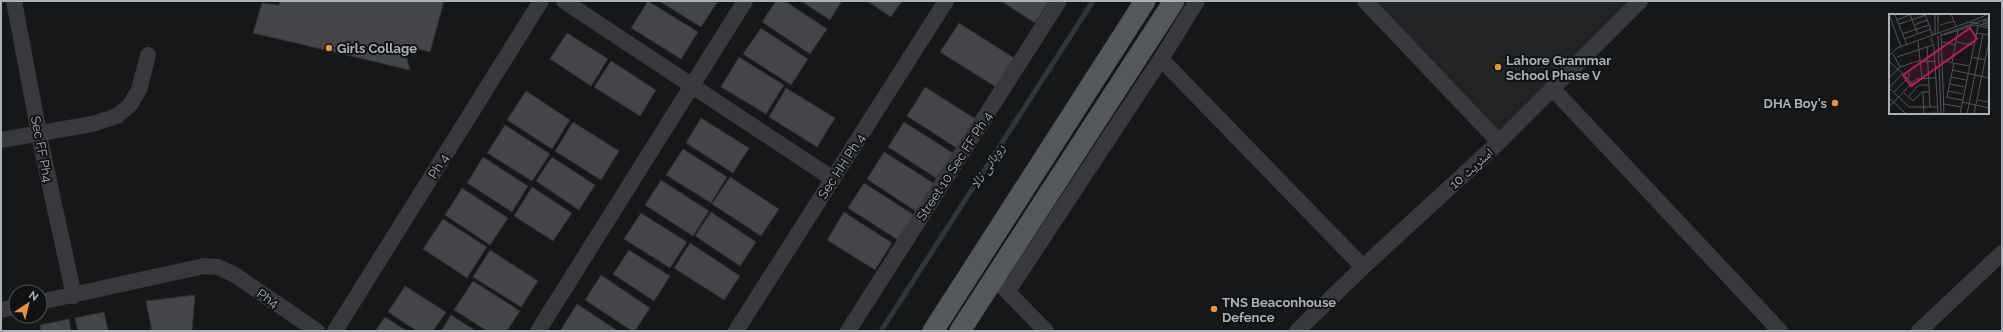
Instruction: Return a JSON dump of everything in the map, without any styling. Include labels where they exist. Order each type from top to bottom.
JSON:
[{"type":"main road","points":[[933,331],[1145,1]]},
{"type":"main road","points":[[960,331],[1001,285],[1126,94],[1174,1]]},
{"type":"street","name":"Sec FF Ph4","points":[[14,1],[39,132],[74,296]]},
{"type":"street","name":"Ph 4","points":[[335,331],[542,1]]},
{"type":"street","points":[[564,1],[833,179]]},
{"type":"street","points":[[538,331],[745,1]]},
{"type":"street","name":"Sec HH Ph 4","points":[[736,331],[946,1]]},
{"type":"street","name":"Street 10 Sec FF Ph 4","points":[[848,331],[1060,1]]},
{"type":"street","points":[[1126,94],[1161,59],[1197,1]]},
{"type":"street","points":[[1365,1],[1499,142]]},
{"type":"street","name":"اسٹریٹ 10","points":[[1296,331],[1499,142],[1640,1]]},
{"type":"street","points":[[1,140],[39,132],[92,124],[117,116],[130,105],[138,90],[148,55]]},
{"type":"street","points":[[1161,59],[1363,267]]},
{"type":"street","points":[[1552,88],[1780,331]]},
{"type":"street","points":[[1919,331],[2002,253]]},
{"type":"street","name":"Ph4","points":[[74,296],[204,266],[218,267],[234,275],[317,331]]},
{"type":"street","points":[[1001,285],[1046,331]]},
{"type":"street","points":[[48,301],[74,296]]},
{"type":"shaded area","name":"Lahore Grammar School Phase V","points":[[1372,1],[1631,1],[1496,133]]},
{"type":"building","points":[[280,1],[444,1],[430,52],[403,45],[410,70],[253,33],[262,3],[279,5]]},
{"type":"building","points":[[648,1],[698,32],[681,59],[631,28]]},
{"type":"building","points":[[659,1],[718,1],[701,27]]},
{"type":"building","points":[[776,1],[785,1],[827,29],[810,54],[762,22]]},
{"type":"building","points":[[801,1],[842,1],[830,20]]},
{"type":"building","points":[[867,1],[902,1],[891,17]]},
{"type":"building","points":[[1001,1],[1049,1],[1035,23]]},
{"type":"building","points":[[959,23],[1014,58],[996,87],[940,52]]},
{"type":"building","points":[[761,28],[808,59],[791,85],[743,54]]},
{"type":"building","points":[[567,33],[608,59],[591,86],[550,59]]},
{"type":"building","points":[[739,57],[784,85],[766,114],[721,87]]},
{"type":"building","points":[[611,61],[656,90],[640,116],[594,87]]},
{"type":"building","points":[[925,87],[977,120],[958,149],[907,116]]},
{"type":"building","points":[[786,88],[835,118],[817,147],[769,117]]},
{"type":"building","points":[[526,91],[570,120],[552,149],[507,120]]},
{"type":"building","points":[[701,118],[749,148],[733,173],[686,143]]},
{"type":"building","points":[[573,122],[619,151],[601,180],[555,151]]},
{"type":"building","points":[[904,122],[953,153],[936,178],[888,147]]},
{"type":"building","points":[[505,125],[550,154],[532,181],[487,153]]},
{"type":"building","points":[[683,149],[727,177],[711,203],[666,175]]},
{"type":"building","points":[[884,152],[935,184],[917,212],[867,179]]},
{"type":"building","points":[[483,157],[528,186],[512,212],[467,183]]},
{"type":"building","points":[[552,157],[595,185],[579,210],[536,181]]},
{"type":"building","points":[[730,177],[779,209],[761,236],[712,204]]},
{"type":"building","points":[[661,180],[709,211],[693,236],[645,205]]},
{"type":"building","points":[[864,183],[914,215],[898,240],[848,208]]},
{"type":"building","points":[[532,187],[572,213],[553,241],[514,216]]},
{"type":"building","points":[[462,188],[508,218],[490,245],[445,215]]},
{"type":"building","points":[[711,212],[756,242],[740,266],[695,236]]},
{"type":"building","points":[[844,212],[892,243],[875,270],[827,240]]},
{"type":"building","points":[[641,213],[687,242],[670,268],[624,239]]},
{"type":"building","points":[[443,219],[487,247],[467,278],[423,249]]},
{"type":"building","points":[[690,243],[740,276],[724,300],[674,268]]},
{"type":"building","points":[[490,250],[538,281],[521,307],[473,277]]},
{"type":"building","points":[[629,250],[670,276],[654,301],[613,274]]},
{"type":"building","points":[[601,275],[650,308],[635,331],[632,331],[585,300]]},
{"type":"building","points":[[473,281],[520,311],[507,331],[487,331],[454,310]]},
{"type":"building","points":[[405,286],[446,312],[433,331],[417,331],[388,312]]},
{"type":"building","points":[[195,295],[192,331],[152,331],[146,301]]},
{"type":"building","points":[[577,304],[618,331],[560,331]]},
{"type":"building","points":[[104,312],[108,331],[78,331],[75,318]]},
{"type":"building","points":[[451,315],[476,331],[441,331]]},
{"type":"building","points":[[385,317],[407,331],[375,331]]},
{"type":"building","points":[[69,319],[71,331],[41,331],[40,325]]},
{"type":"waterway","name":"روہائی نالا","points":[[881,331],[1093,1]]},
{"type":"place","name":"Girls Collage","points":[[329,48]]},
{"type":"place","name":"Lahore Grammar School Phase V","points":[[1498,67]]},
{"type":"place","name":"DHA Boy's","points":[[1835,103]]},
{"type":"place","name":"TNS Beaconhouse Defence","points":[[1214,309]]}]
